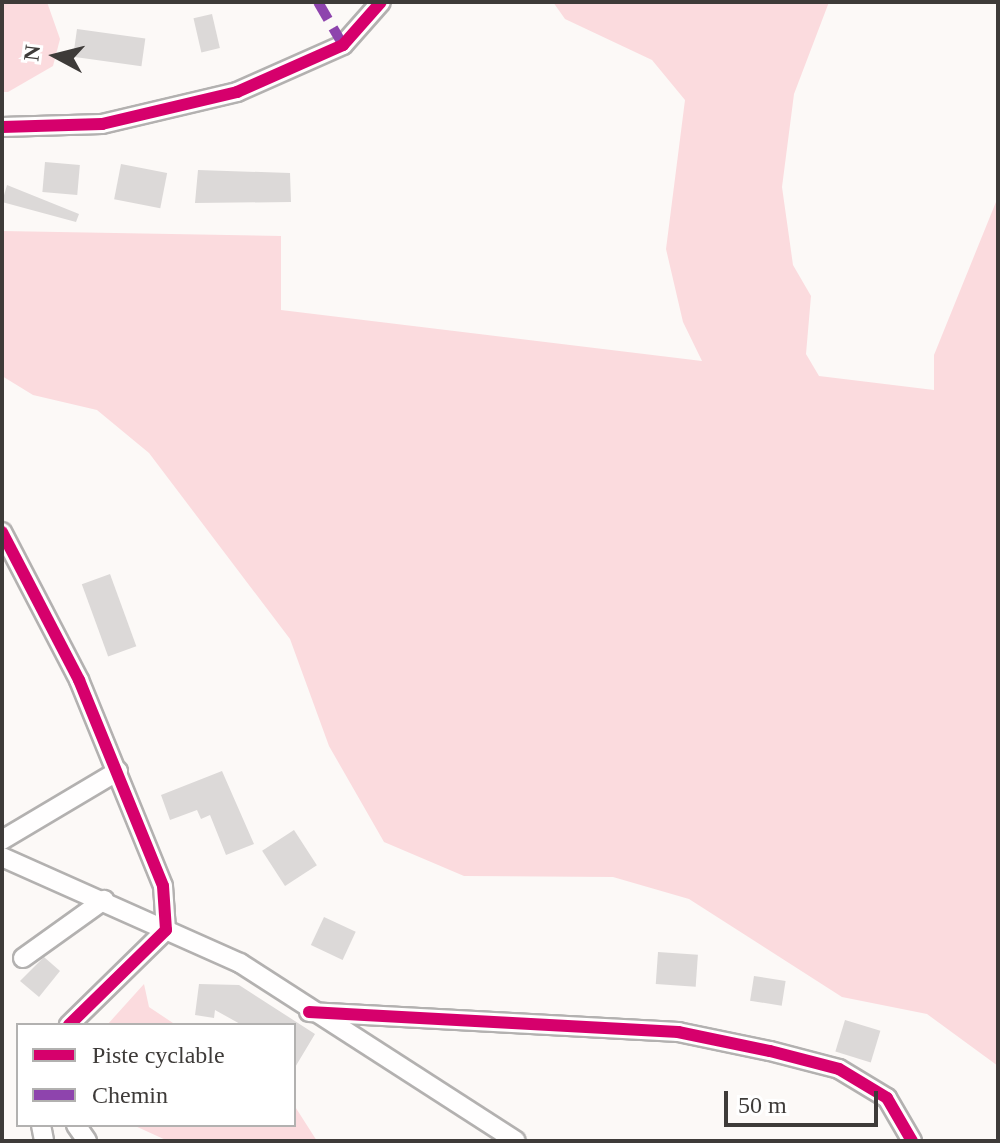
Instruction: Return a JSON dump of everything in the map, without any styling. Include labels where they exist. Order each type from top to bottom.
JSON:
[{"type":"street","points":[[2,127],[102,124],[237,92],[343,45],[381,2]]},
{"type":"street","points":[[2,532],[118,771],[163,886],[166,930],[71,1023]]},
{"type":"street","points":[[2,840],[118,771]]},
{"type":"street","points":[[2,857],[240,963],[309,1012],[516,1141]]},
{"type":"street","points":[[23,958],[104,900]]},
{"type":"street","points":[[309,1012],[678,1032],[770,1051],[839,1069],[887,1098],[912,1141]]},
{"type":"shaded area","points":[[2,2],[47,2],[60,39],[53,66],[8,92],[2,92]]},
{"type":"shaded area","points":[[553,2],[829,2],[794,94],[782,187],[793,265],[811,296],[806,354],[819,376],[934,390],[934,355],[998,197],[998,1066],[927,1014],[842,997],[689,899],[613,877],[464,876],[384,842],[329,746],[290,639],[149,453],[97,410],[33,395],[2,376],[2,231],[281,236],[281,310],[702,361],[683,322],[666,249],[685,100],[652,60],[565,19]]},
{"type":"shaded area","points":[[144,984],[149,1007],[173,1023],[109,1023]]},
{"type":"shaded area","points":[[296,1108],[317,1141],[168,1141],[137,1127],[296,1127]]},
{"type":"building","points":[[212,14],[220,48],[201,52],[193,18]]},
{"type":"building","points":[[77,29],[145,39],[141,66],[73,57]]},
{"type":"building","points":[[45,162],[80,165],[77,195],[42,192]]},
{"type":"building","points":[[121,164],[167,173],[160,208],[114,199]]},
{"type":"building","points":[[198,170],[290,173],[291,202],[195,203]]},
{"type":"building","points":[[7,185],[79,214],[76,222],[2,202]]},
{"type":"building","points":[[110,574],[136,646],[108,657],[82,584]]},
{"type":"building","points":[[222,771],[254,844],[226,855],[210,815],[201,819],[197,810],[170,820],[161,795]]},
{"type":"building","points":[[294,830],[317,865],[285,886],[262,851]]},
{"type":"building","points":[[324,917],[356,932],[343,960],[311,945]]},
{"type":"building","points":[[658,952],[698,955],[696,987],[656,984]]},
{"type":"building","points":[[44,957],[60,971],[39,997],[20,981]]},
{"type":"building","points":[[754,976],[786,981],[782,1006],[750,1001]]},
{"type":"building","points":[[199,984],[239,985],[315,1034],[296,1066],[296,1023],[238,1023],[215,1010],[214,1018],[195,1015]]},
{"type":"building","points":[[845,1020],[880,1031],[871,1062],[835,1052]]},
{"type":"marked path","points":[[318,2],[343,45]]},
{"type":"cycle path","points":[[2,127],[102,124],[237,92],[343,45],[381,2]]},
{"type":"cycle path","points":[[2,532],[79,680],[163,886],[166,930],[71,1023]]},
{"type":"cycle path","points":[[309,1012],[678,1032],[770,1051],[839,1069],[887,1098],[912,1141]]}]
